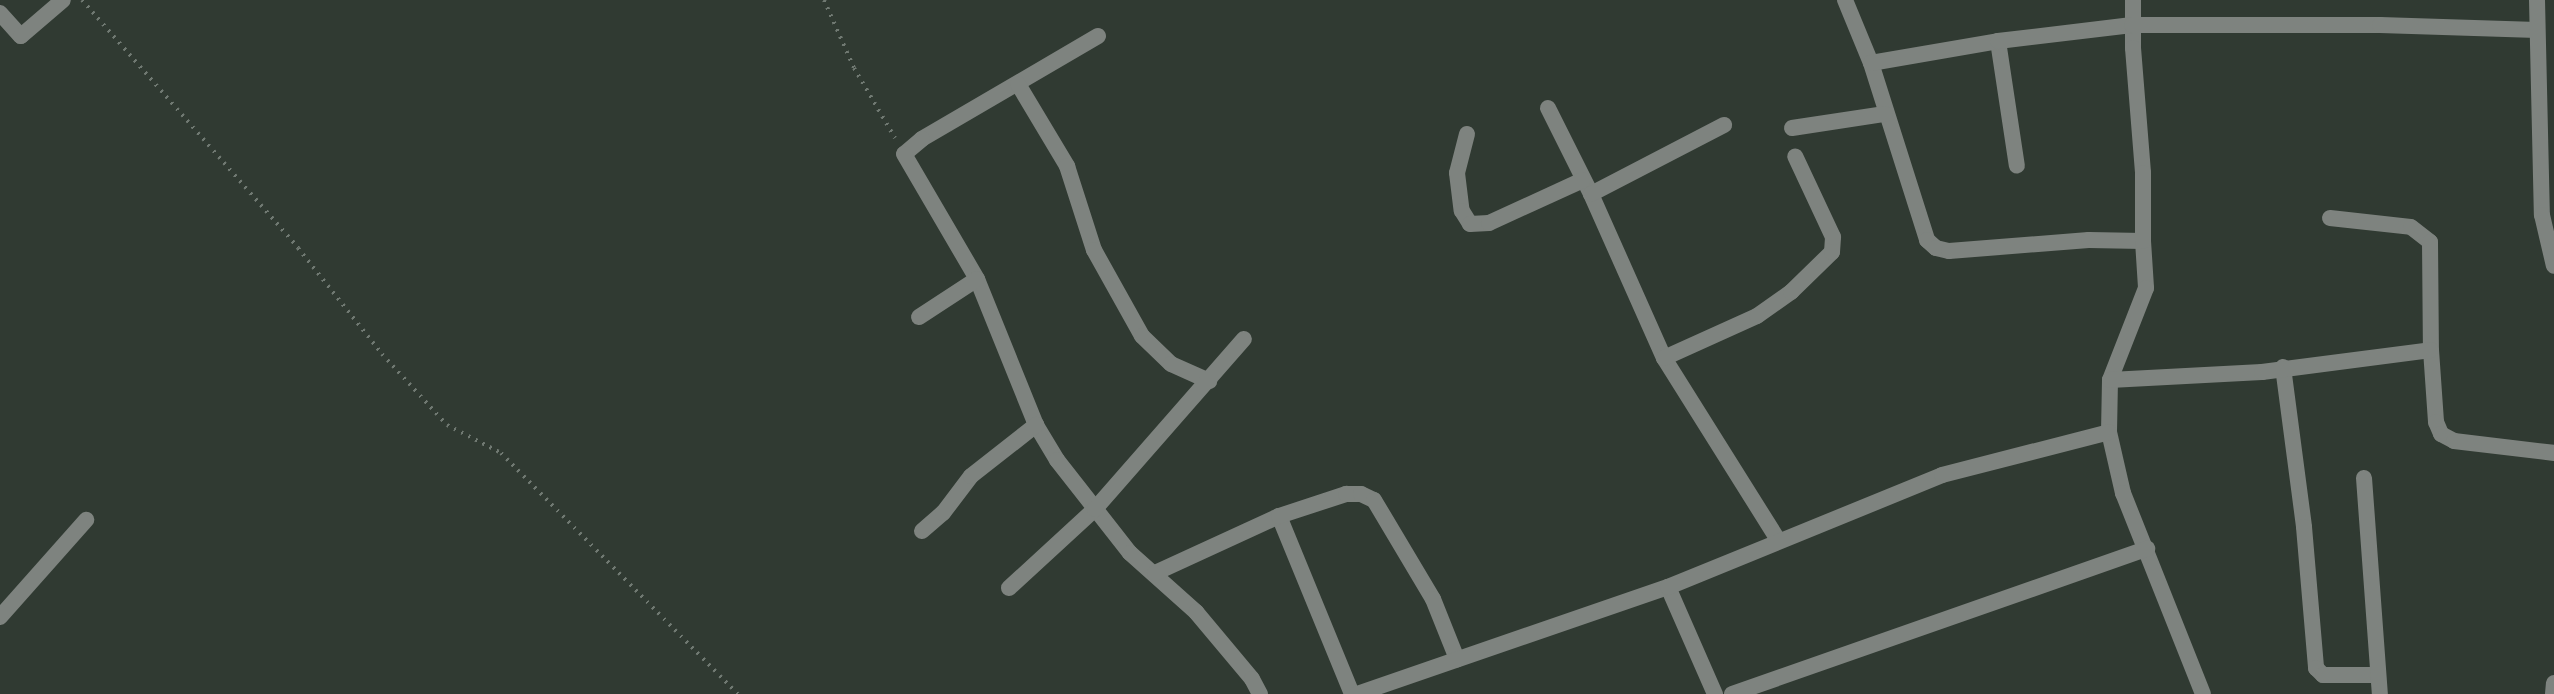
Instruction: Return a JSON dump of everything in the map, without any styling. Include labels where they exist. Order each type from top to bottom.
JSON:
[{"type":"street","points":[[0,13],[21,36],[63,0]]},
{"type":"street","points":[[1845,0],[1871,63],[1927,240],[1936,248],[1949,251],[2089,240],[2143,241]]},
{"type":"street","points":[[2133,0],[2146,288],[2110,380],[2109,432],[2123,493],[2203,694]]},
{"type":"street","points":[[2537,0],[2542,215],[2554,266]]},
{"type":"street","points":[[1871,63],[1998,41],[2132,25],[2380,25],[2537,30]]},
{"type":"street","points":[[1098,36],[922,139],[904,154],[977,279],[1036,425],[1057,460],[1130,553],[1196,612],[1252,679],[1260,694]]},
{"type":"street","points":[[1998,41],[2017,166]]},
{"type":"street","points":[[1018,84],[1067,166],[1094,250],[1142,336],[1171,364],[1209,381]]},
{"type":"street","points":[[1548,108],[1664,358],[1778,540]]},
{"type":"street","points":[[1792,128],[1885,114]]},
{"type":"street","points":[[1467,134],[1457,173],[1462,211],[1470,224],[1489,223],[1587,187],[1724,125]]},
{"type":"street","points":[[1664,358],[1757,316],[1791,292],[1832,252],[1833,237],[1795,156]]},
{"type":"street","points":[[2330,218],[2411,227],[2430,242],[2431,350],[2436,422],[2441,434],[2454,441],[2554,453]]},
{"type":"street","points":[[919,317],[977,279]]},
{"type":"street","points":[[1009,588],[1095,509],[1244,339]]},
{"type":"street","points":[[2110,380],[2262,372],[2431,350]]},
{"type":"street","points":[[2283,367],[2304,527],[2316,668],[2323,675],[2378,675]]},
{"type":"street","points":[[922,531],[943,513],[971,476],[1036,425]]},
{"type":"street","points":[[1279,516],[1355,694],[1668,587],[1942,475],[2109,432]]},
{"type":"street","points":[[2364,478],[2380,694]]},
{"type":"street","points":[[1155,573],[1279,516],[1346,494],[1361,494],[1374,500],[1433,599],[1457,659]]},
{"type":"street","points":[[0,617],[86,520]]},
{"type":"street","points":[[1732,694],[2147,549]]},
{"type":"street","points":[[1668,587],[1715,694]]},
{"type":"street","points":[[2553,694],[2554,683]]},
{"type":"path","points":[[82,0],[298,248],[382,354],[447,425],[501,453],[738,694]]},
{"type":"path","points":[[824,0],[854,68],[904,154]]}]
